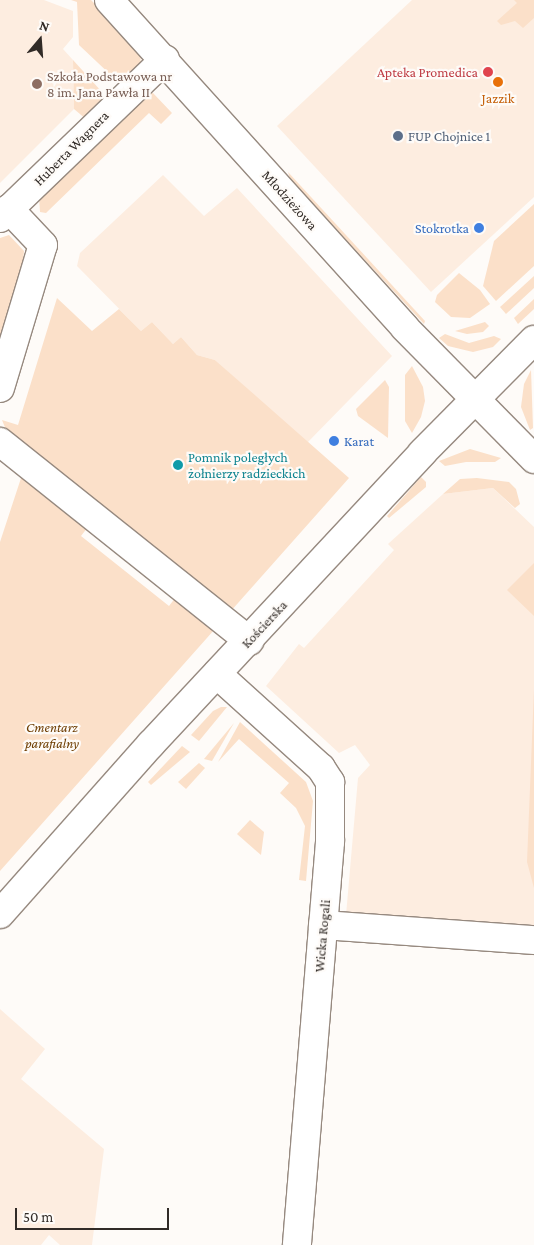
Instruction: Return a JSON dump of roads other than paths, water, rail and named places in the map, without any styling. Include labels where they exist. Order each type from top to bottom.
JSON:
[{"type":"street","name":"Młodzieżowa","points":[[109,0],[165,59],[404,328],[534,459]]},
{"type":"street","name":"Huberta Wagnera","points":[[5,213],[165,59]]},
{"type":"street","points":[[0,388],[43,245],[5,213]]},
{"type":"street","name":"Kościerska","points":[[0,914],[217,674],[474,398],[534,340]]},
{"type":"street","points":[[0,442],[249,641]]},
{"type":"street","name":"Wicka Rogali","points":[[217,674],[321,768],[330,782],[332,814],[297,1245]]},
{"type":"street","points":[[323,925],[534,940]]},
{"type":"place","name":"Apteka Promedica","points":[[488,72]]},
{"type":"place","name":"Jazzik","points":[[498,82]]},
{"type":"place","name":"Szkoła Podstawowa nr 8 im. Jana Pawła II","points":[[37,84]]},
{"type":"place","name":"FUP Chojnice 1","points":[[398,136]]},
{"type":"place","name":"Stokrotka","points":[[479,228]]},
{"type":"place","name":"Karat","points":[[334,441]]},
{"type":"place","name":"Pomnik poległych żołnierzy radzieckich","points":[[178,465]]},
{"type":"park label","name":"Cmentarz parafialny","points":[[52,736]]}]
